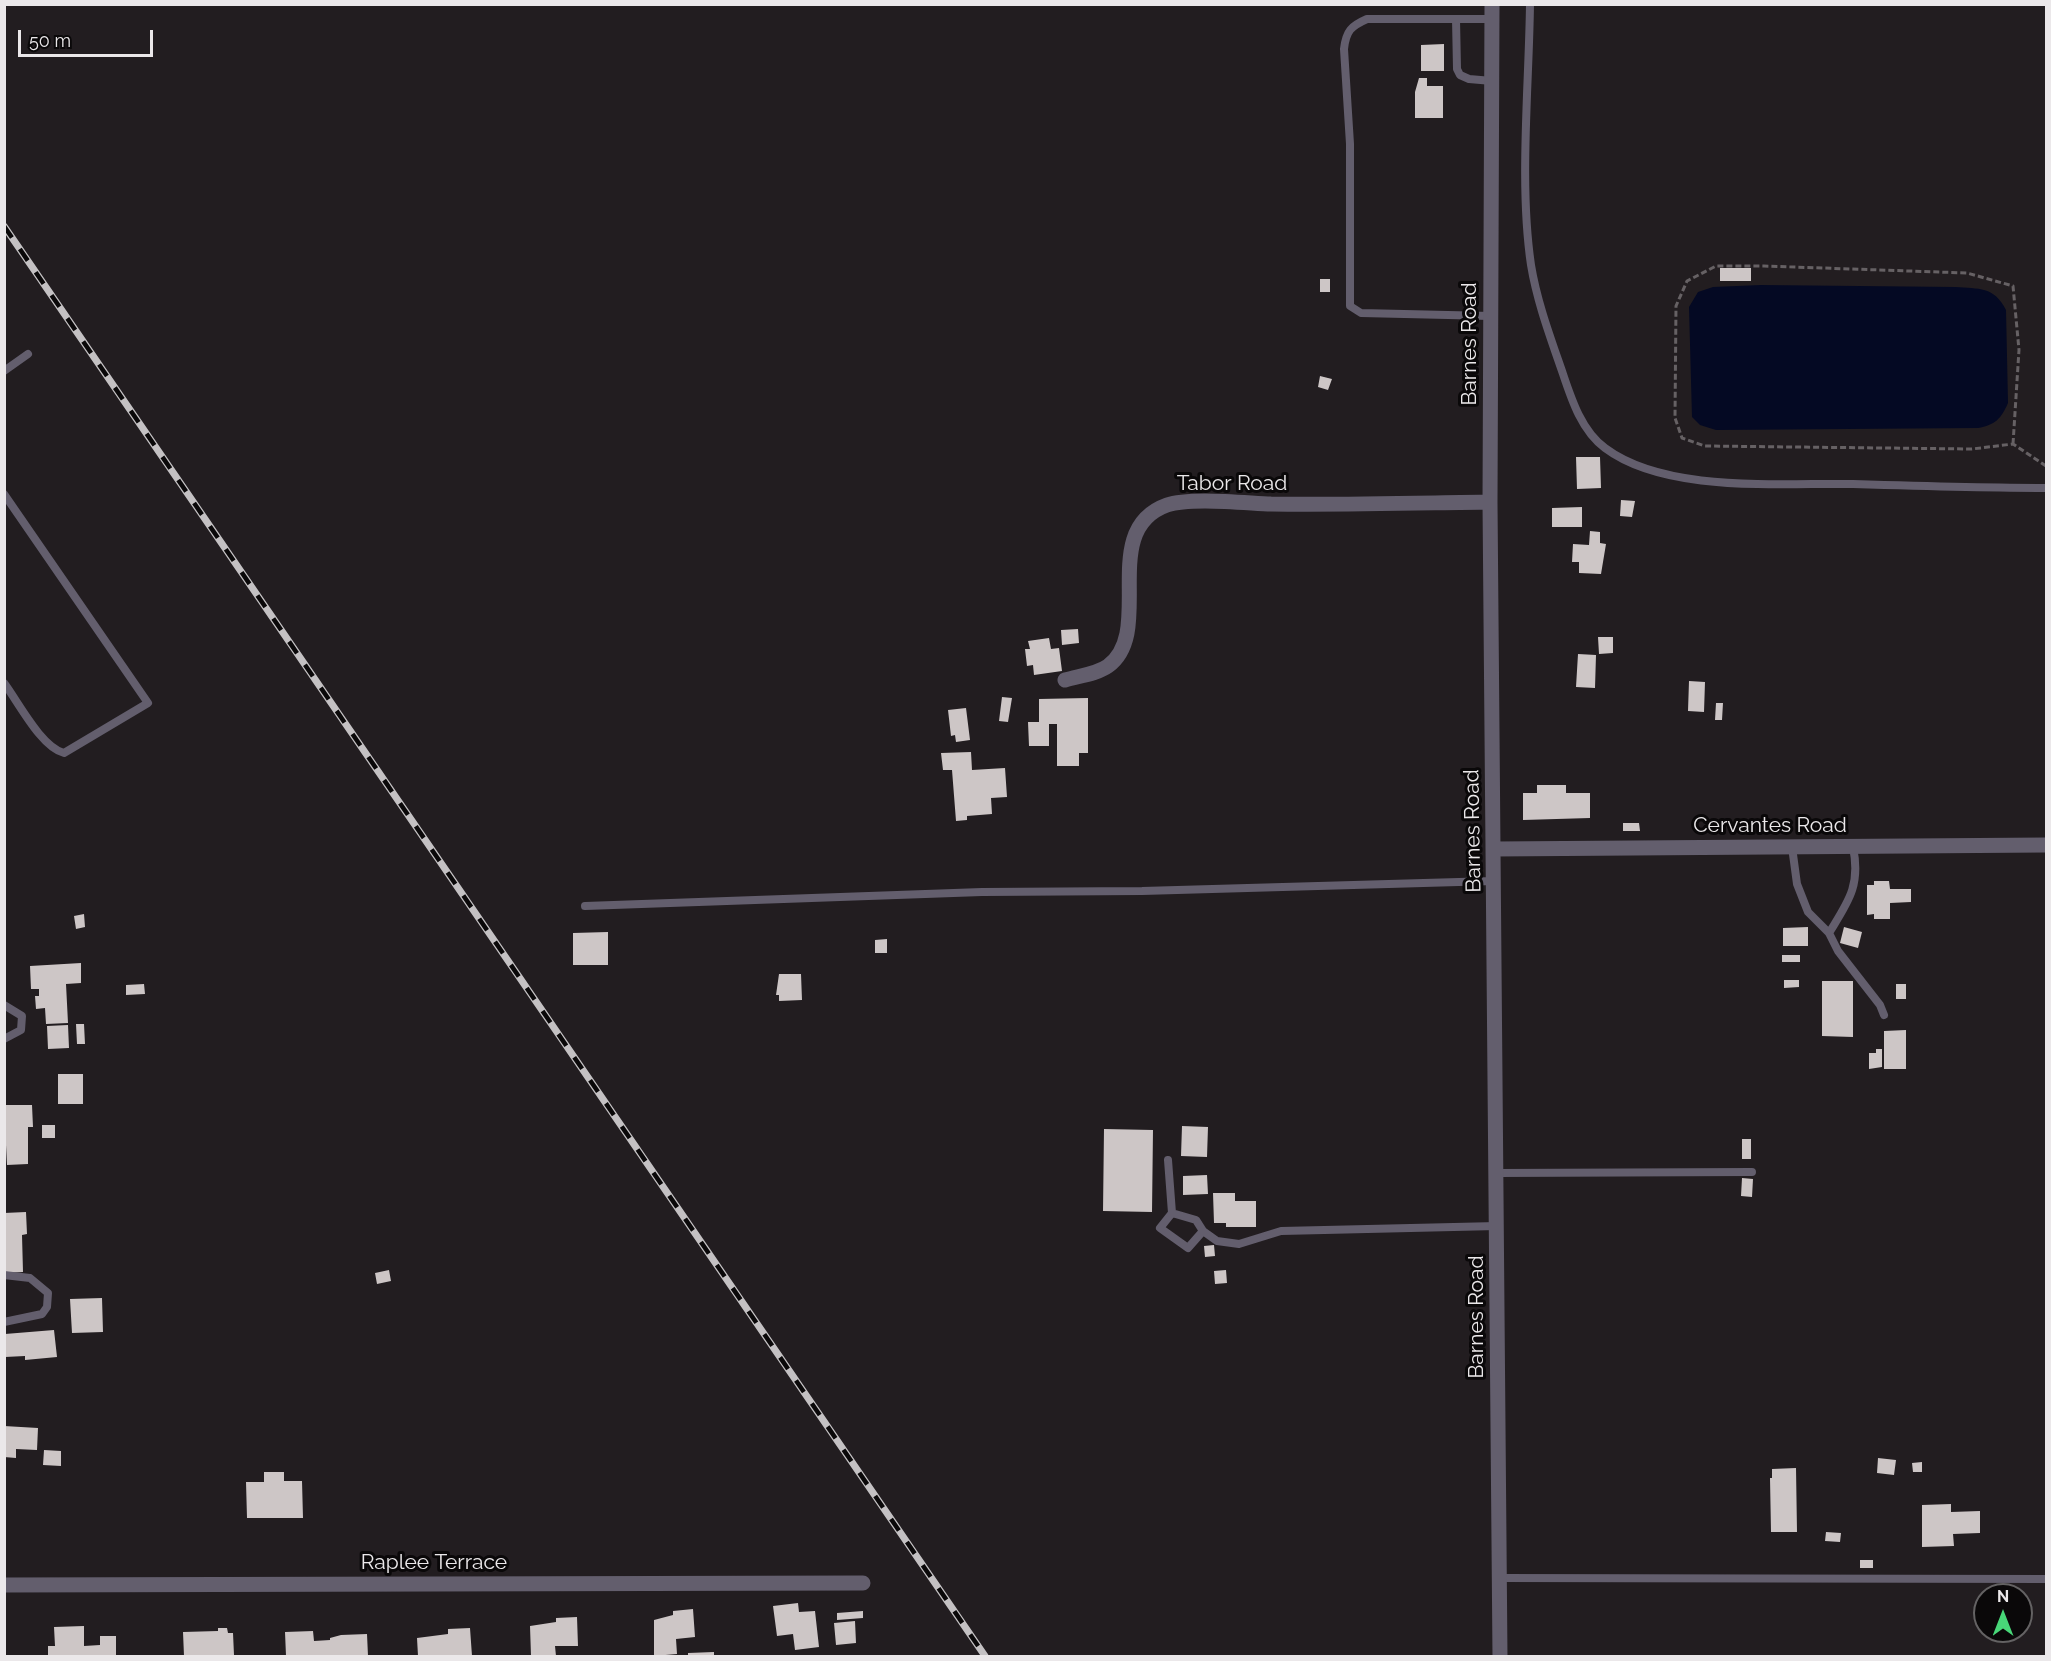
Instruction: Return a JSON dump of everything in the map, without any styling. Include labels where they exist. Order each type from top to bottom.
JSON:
[{"type":"street","name":"Barnes Road","points":[[1492,12],[1490,502],[1495,849],[1500,1656]]},
{"type":"street","name":"Tabor Road","points":[[1065,680],[1107,667],[1118,655],[1127,632],[1129,562],[1133,543],[1142,523],[1167,505],[1200,502],[1400,505],[1490,502]]},
{"type":"street","name":"Cervantes Road","points":[[1495,849],[2046,845]]},
{"type":"street","name":"Raplee Terrace","points":[[4,1585],[863,1583]]},
{"type":"lane","points":[[1530,4],[1527,185],[1531,264],[1539,300],[1568,389],[1582,422],[1593,439],[1607,450],[1633,463],[1699,481],[2046,488]]},
{"type":"lane","points":[[1491,316],[1354,311],[1349,298],[1350,144],[1344,49],[1346,35],[1353,25],[1367,19],[1456,19],[1492,12]]},
{"type":"lane","points":[[1456,19],[1456,69],[1460,75],[1469,79],[1492,81]]},
{"type":"lane","points":[[4,371],[28,354]]},
{"type":"lane","points":[[4,494],[148,703],[64,753],[56,751],[45,742],[4,683]]},
{"type":"lane","points":[[1792,847],[1800,896],[1808,912],[1829,933],[1838,951],[1880,1005],[1884,1015]]},
{"type":"lane","points":[[1829,933],[1853,894],[1856,874],[1853,847]]},
{"type":"lane","points":[[585,906],[926,894],[1495,880]]},
{"type":"lane","points":[[4,1005],[22,1016],[21,1030],[4,1040]]},
{"type":"lane","points":[[1168,1160],[1172,1213],[1160,1228],[1188,1248],[1203,1231]]},
{"type":"lane","points":[[1497,1173],[1752,1172]]},
{"type":"lane","points":[[1172,1213],[1196,1220],[1203,1231],[1217,1241],[1239,1244],[1281,1231],[1497,1226]]},
{"type":"lane","points":[[4,1275],[30,1278],[48,1293],[47,1306],[42,1314],[4,1322]]},
{"type":"lane","points":[[1500,1578],[2046,1579]]},
{"type":"path","points":[[2013,444],[2019,351],[2013,286],[1967,273],[1764,266],[1716,266],[1687,280],[1676,306],[1675,418],[1682,438],[1705,446],[1972,448],[2013,444],[2046,466]]},
{"type":"water","points":[[1761,285],[1955,287],[1985,290],[1996,297],[2006,310],[2008,403],[2000,417],[1993,423],[1978,428],[1716,430],[1700,425],[1692,417],[1689,307],[1698,292],[1713,287]]},
{"type":"building","points":[[1444,44],[1444,71],[1421,71],[1421,45]]},
{"type":"building","points":[[1419,78],[1427,78],[1427,86],[1443,86],[1443,118],[1415,118],[1415,92]]},
{"type":"building","points":[[1720,268],[1751,268],[1751,281],[1720,281]]},
{"type":"building","points":[[1320,279],[1330,279],[1330,292],[1320,292]]},
{"type":"building","points":[[1320,376],[1332,379],[1328,390],[1318,387]]},
{"type":"building","points":[[1576,457],[1600,457],[1601,488],[1577,489]]},
{"type":"building","points":[[1621,500],[1635,501],[1632,517],[1620,516]]},
{"type":"building","points":[[1582,507],[1582,527],[1552,527],[1552,508]]},
{"type":"building","points":[[1590,531],[1600,532],[1600,543],[1606,544],[1601,574],[1579,573],[1579,562],[1572,562],[1573,544],[1589,545]]},
{"type":"building","points":[[1078,629],[1079,643],[1062,645],[1061,630]]},
{"type":"building","points":[[1598,637],[1613,637],[1613,653],[1599,654]]},
{"type":"building","points":[[1049,638],[1051,649],[1059,648],[1062,671],[1034,675],[1033,665],[1027,666],[1025,649],[1030,649],[1028,641]]},
{"type":"building","points":[[1578,654],[1596,655],[1595,688],[1576,687]]},
{"type":"building","points":[[1689,681],[1705,682],[1704,712],[1688,711]]},
{"type":"building","points":[[1002,697],[1012,698],[1008,722],[999,721]]},
{"type":"building","points":[[1088,698],[1088,753],[1079,753],[1079,766],[1057,766],[1057,724],[1049,724],[1049,746],[1029,746],[1028,722],[1039,722],[1039,699]]},
{"type":"building","points":[[1716,703],[1723,703],[1722,720],[1715,720]]},
{"type":"building","points":[[966,708],[970,740],[956,742],[955,735],[951,736],[948,710]]},
{"type":"building","points":[[971,752],[972,770],[1005,768],[1007,797],[991,798],[992,814],[967,816],[967,820],[956,821],[952,770],[943,770],[941,753]]},
{"type":"building","points":[[1537,785],[1566,785],[1566,793],[1590,793],[1590,818],[1523,820],[1523,793],[1537,793]]},
{"type":"building","points":[[1623,823],[1639,823],[1640,831],[1623,831]]},
{"type":"building","points":[[1874,881],[1889,881],[1890,889],[1911,889],[1911,902],[1890,903],[1890,919],[1874,919],[1874,914],[1867,915],[1867,885],[1874,885]]},
{"type":"building","points":[[84,914],[85,927],[76,929],[74,916]]},
{"type":"building","points":[[1808,927],[1808,946],[1783,946],[1783,928]]},
{"type":"building","points":[[1844,927],[1862,932],[1858,948],[1840,943]]},
{"type":"building","points":[[608,932],[608,965],[573,965],[573,933]]},
{"type":"building","points":[[887,939],[887,953],[875,953],[875,940]]},
{"type":"building","points":[[1782,955],[1800,955],[1800,962],[1782,962]]},
{"type":"building","points":[[81,963],[81,983],[66,984],[68,1023],[46,1024],[45,1008],[36,1009],[35,996],[39,996],[39,989],[31,989],[30,966]]},
{"type":"building","points":[[779,974],[801,974],[802,1000],[779,1001],[779,995],[776,995]]},
{"type":"building","points":[[1784,980],[1799,980],[1799,987],[1784,988]]},
{"type":"building","points":[[1822,981],[1853,981],[1853,1037],[1822,1036]]},
{"type":"building","points":[[144,984],[145,994],[126,995],[126,985]]},
{"type":"building","points":[[1896,984],[1906,984],[1906,999],[1896,999]]},
{"type":"building","points":[[76,1024],[84,1024],[85,1044],[77,1044]]},
{"type":"building","points":[[68,1025],[69,1048],[48,1049],[47,1026]]},
{"type":"building","points":[[1906,1030],[1906,1069],[1884,1069],[1884,1031]]},
{"type":"building","points":[[1876,1049],[1882,1049],[1882,1067],[1869,1069],[1869,1053],[1876,1053]]},
{"type":"building","points":[[58,1074],[83,1074],[83,1104],[58,1104]]},
{"type":"building","points":[[4,1105],[32,1105],[33,1127],[28,1127],[28,1164],[7,1165]]},
{"type":"building","points":[[42,1125],[55,1125],[55,1138],[42,1138]]},
{"type":"building","points":[[1182,1126],[1208,1127],[1207,1157],[1181,1156]]},
{"type":"building","points":[[1104,1129],[1153,1130],[1152,1212],[1103,1211]]},
{"type":"building","points":[[1742,1139],[1751,1139],[1751,1159],[1742,1159]]},
{"type":"building","points":[[1207,1175],[1208,1194],[1183,1195],[1183,1176]]},
{"type":"building","points":[[1742,1178],[1753,1179],[1752,1197],[1741,1196]]},
{"type":"building","points":[[1213,1193],[1235,1193],[1235,1201],[1256,1201],[1256,1227],[1226,1227],[1226,1223],[1214,1223]]},
{"type":"building","points":[[26,1212],[27,1234],[22,1235],[23,1272],[4,1273],[4,1213]]},
{"type":"building","points":[[1214,1245],[1215,1256],[1205,1257],[1204,1246]]},
{"type":"building","points":[[389,1270],[391,1281],[377,1284],[375,1273]]},
{"type":"building","points":[[1226,1270],[1227,1283],[1215,1284],[1214,1271]]},
{"type":"building","points":[[102,1298],[103,1332],[72,1333],[70,1299]]},
{"type":"building","points":[[54,1330],[57,1357],[25,1360],[25,1356],[5,1357],[5,1334]]},
{"type":"building","points":[[4,1426],[38,1428],[37,1450],[16,1449],[16,1458],[4,1457]]},
{"type":"building","points":[[44,1450],[61,1451],[61,1466],[43,1465]]},
{"type":"building","points":[[1878,1458],[1896,1460],[1894,1475],[1877,1473]]},
{"type":"building","points":[[1922,1462],[1922,1472],[1913,1472],[1912,1463]]},
{"type":"building","points":[[1796,1468],[1797,1532],[1771,1532],[1770,1478],[1772,1478],[1772,1469]]},
{"type":"building","points":[[264,1472],[284,1472],[284,1481],[302,1481],[303,1518],[247,1518],[246,1482],[264,1482]]},
{"type":"building","points":[[1951,1504],[1951,1512],[1980,1511],[1980,1533],[1953,1534],[1954,1546],[1922,1547],[1922,1505]]},
{"type":"building","points":[[1826,1532],[1841,1533],[1840,1542],[1825,1541]]},
{"type":"building","points":[[1860,1560],[1873,1560],[1873,1568],[1860,1568]]},
{"type":"building","points":[[798,1603],[799,1612],[815,1611],[819,1647],[795,1650],[793,1634],[777,1636],[773,1606]]},
{"type":"building","points":[[693,1609],[695,1637],[676,1639],[677,1654],[654,1656],[654,1620],[673,1615],[673,1611]]},
{"type":"building","points":[[863,1611],[863,1618],[837,1620],[837,1613]]},
{"type":"building","points":[[577,1617],[578,1646],[555,1646],[556,1656],[531,1656],[530,1626],[556,1622],[556,1618]]},
{"type":"building","points":[[855,1621],[856,1643],[836,1645],[834,1623]]},
{"type":"building","points":[[84,1626],[84,1646],[100,1645],[100,1636],[116,1636],[116,1656],[48,1656],[48,1646],[55,1646],[54,1627]]},
{"type":"building","points":[[218,1628],[227,1628],[228,1633],[233,1633],[234,1655],[184,1656],[183,1632],[218,1631]]},
{"type":"building","points":[[470,1628],[472,1656],[418,1656],[417,1638],[448,1634],[448,1629]]},
{"type":"building","points":[[313,1631],[314,1641],[330,1640],[330,1638],[341,1635],[367,1634],[368,1656],[286,1656],[285,1632]]},
{"type":"building","points":[[714,1652],[714,1656],[688,1656],[688,1653]]},
{"type":"railway","points":[[4,226],[985,1656]]}]
